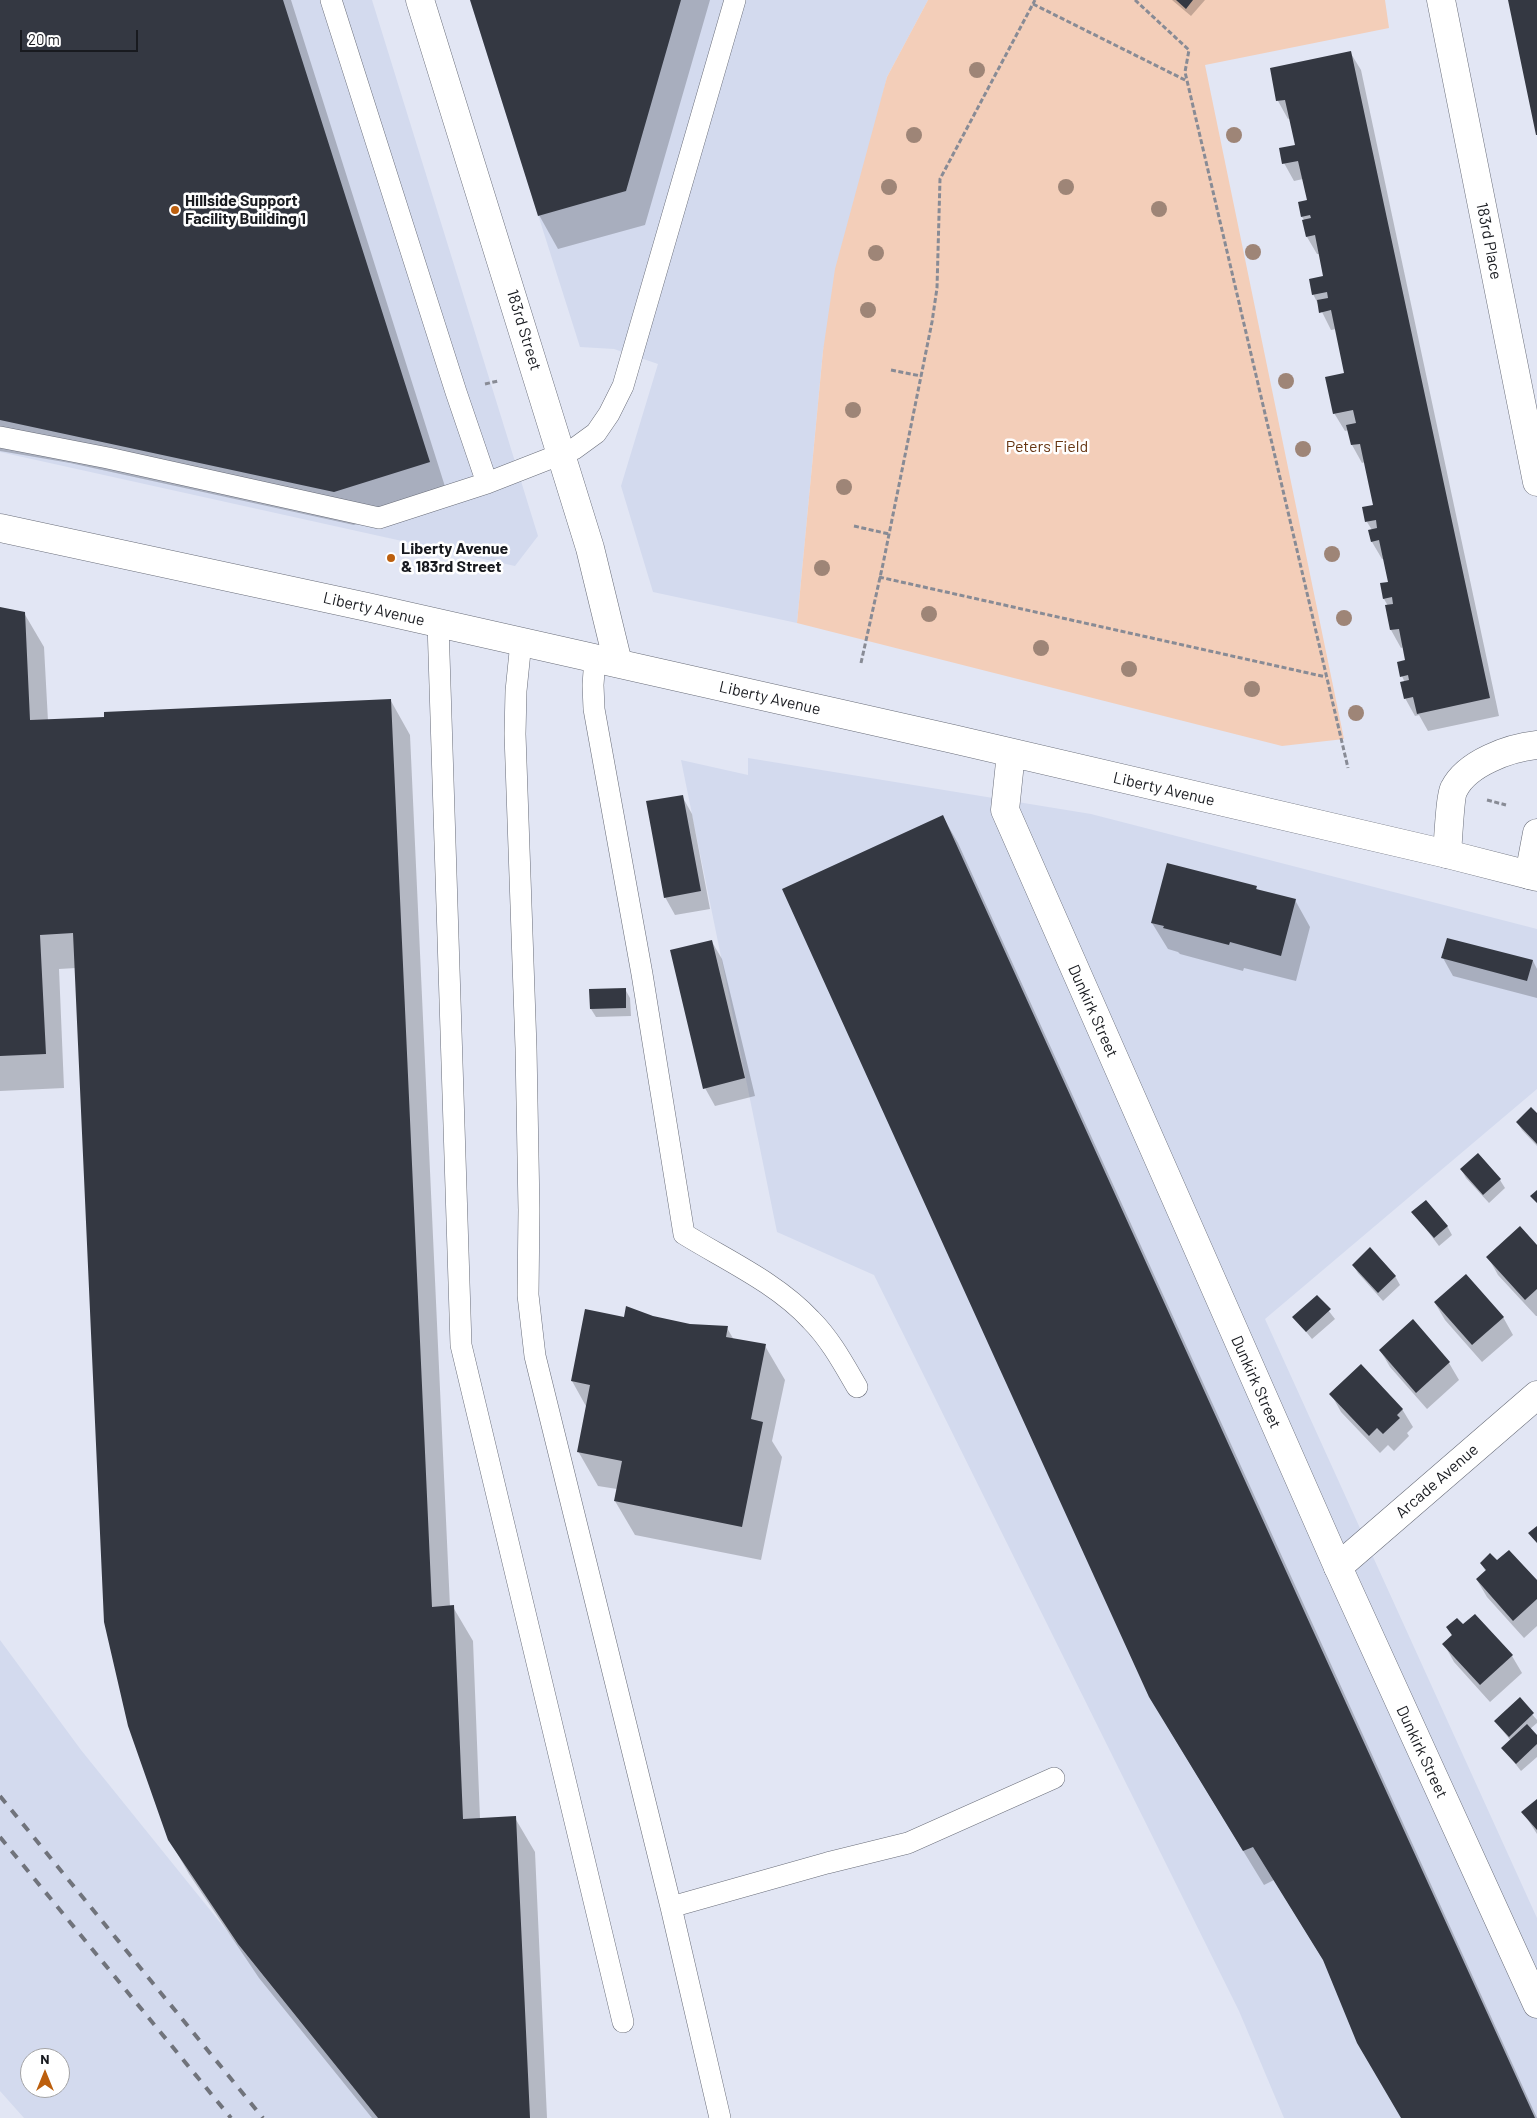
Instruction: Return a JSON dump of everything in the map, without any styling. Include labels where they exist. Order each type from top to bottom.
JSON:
[{"type":"main road","name":"183rd Street","points":[[420,0],[590,548],[606,661]]},
{"type":"main road","name":"183rd Place","points":[[1441,0],[1537,482]]},
{"type":"main road","name":"Liberty Avenue","points":[[0,528],[606,661],[1447,854],[1533,876]]},
{"type":"main road","points":[[1447,854],[1453,790],[1473,766],[1522,747],[1537,746]]},
{"type":"main road","name":"Dunkirk Street","points":[[1011,753],[1005,810],[1338,1567],[1537,2004]]},
{"type":"main road","points":[[1533,876],[1537,833]]},
{"type":"main road","name":"Arcade Avenue","points":[[1338,1567],[1537,1395]]},
{"type":"lane","points":[[331,0],[452,383],[487,483]]},
{"type":"lane","points":[[0,437],[108,458],[380,518],[487,483],[574,449],[596,432],[609,414],[624,386],[735,0]]},
{"type":"lane","points":[[438,623],[462,1345],[623,2022]]},
{"type":"lane","points":[[521,642],[516,691],[515,734],[526,1048],[529,1210],[528,1295],[534,1356],[671,1907],[720,2118]]},
{"type":"lane","points":[[606,661],[593,685],[594,709],[642,974],[684,1234],[771,1287],[806,1315],[840,1358],[857,1387]]},
{"type":"lane","points":[[671,1907],[827,1863],[908,1843],[1054,1778]]},
{"type":"path","points":[[1135,0],[1189,50],[1185,72],[1348,768]]},
{"type":"path","points":[[861,663],[889,534],[937,288],[940,179],[1034,2],[1187,81]]},
{"type":"path","points":[[891,370],[921,376]]},
{"type":"path","points":[[854,526],[889,534]]},
{"type":"path","points":[[879,577],[1326,677]]},
{"type":"shaded area","name":"Hillside Support Facility Building 1","points":[[0,0],[372,0],[538,536],[515,566],[0,452]]},
{"type":"shaded area","points":[[470,0],[928,0],[887,77],[823,351],[797,623],[653,592],[621,486],[658,364],[614,349],[580,347]]},
{"type":"shaded area","points":[[748,758],[1091,814],[1537,929],[1537,1089],[1265,1319],[1537,1918],[1537,2118],[1284,2118],[1239,2011],[874,1275],[777,1232],[681,760],[748,775]]},
{"type":"shaded area","points":[[0,1640],[81,1750],[378,2118],[24,2118],[0,2091]]},
{"type":"green space","name":"Peters Field","points":[[928,0],[1385,0],[1389,28],[1205,65],[1344,739],[1282,746],[797,623],[823,351],[835,269],[887,77]]},
{"type":"building","name":"Hillside Support Facility Building 1","points":[[0,0],[283,0],[430,462],[334,492],[0,420]]},
{"type":"building","points":[[470,0],[681,0],[626,191],[538,216]]},
{"type":"building","points":[[1176,0],[1193,0],[1186,9]]},
{"type":"building","points":[[1508,0],[1537,0],[1537,135],[1536,135]]},
{"type":"building","points":[[1351,51],[1490,698],[1417,714],[1413,697],[1404,699],[1400,682],[1409,680],[1408,675],[1400,677],[1397,662],[1405,660],[1399,629],[1390,630],[1385,605],[1393,604],[1392,597],[1383,599],[1380,583],[1388,582],[1379,540],[1371,542],[1368,530],[1377,528],[1376,520],[1365,522],[1362,507],[1373,505],[1360,444],[1351,445],[1346,425],[1356,423],[1353,410],[1333,414],[1325,377],[1344,373],[1331,310],[1319,313],[1317,300],[1328,298],[1327,292],[1312,295],[1309,279],[1323,276],[1315,235],[1306,237],[1302,220],[1311,218],[1310,215],[1301,217],[1298,202],[1307,200],[1298,161],[1282,164],[1279,148],[1295,145],[1285,100],[1276,101],[1270,68]]},
{"type":"building","points":[[0,607],[25,612],[30,720],[104,717],[104,712],[391,699],[432,1607],[454,1605],[463,1819],[516,1816],[530,2118],[378,2118],[238,1944],[168,1840],[128,1726],[104,1622],[73,933],[40,935],[46,1054],[0,1056]]},
{"type":"building","points":[[683,795],[701,891],[664,898],[646,801]]},
{"type":"building","points":[[943,815],[1535,2118],[1401,2118],[1357,2043],[1323,1960],[1253,1847],[1243,1851],[1149,1697],[1002,1374],[782,889]]},
{"type":"building","points":[[1167,863],[1257,886],[1256,889],[1296,899],[1281,956],[1230,942],[1229,945],[1163,928],[1164,926],[1151,923]]},
{"type":"building","points":[[1447,938],[1533,960],[1527,981],[1441,958]]},
{"type":"building","points":[[712,940],[745,1078],[703,1089],[670,950]]},
{"type":"building","points":[[626,988],[626,1008],[590,1009],[589,989]]},
{"type":"building","points":[[1531,1107],[1537,1113],[1537,1144],[1516,1122]]},
{"type":"building","points":[[1478,1153],[1501,1179],[1483,1195],[1460,1169]]},
{"type":"building","points":[[1537,1190],[1537,1203],[1530,1196]]},
{"type":"building","points":[[1426,1200],[1448,1226],[1434,1238],[1411,1212]]},
{"type":"building","points":[[1520,1226],[1537,1245],[1537,1289],[1525,1300],[1486,1257]]},
{"type":"building","points":[[1370,1247],[1396,1276],[1378,1293],[1352,1265]]},
{"type":"building","points":[[1466,1274],[1504,1317],[1472,1345],[1434,1302]]},
{"type":"building","points":[[1317,1295],[1331,1309],[1306,1332],[1292,1317]]},
{"type":"building","points":[[626,1306],[653,1316],[690,1324],[728,1326],[726,1337],[766,1344],[751,1419],[763,1422],[742,1527],[614,1501],[622,1461],[577,1452],[590,1385],[571,1381],[585,1309],[624,1317]]},
{"type":"building","points":[[1413,1319],[1450,1362],[1416,1393],[1379,1350]]},
{"type":"building","points":[[1361,1364],[1403,1409],[1397,1415],[1400,1418],[1383,1434],[1377,1428],[1369,1436],[1329,1394]]},
{"type":"building","points":[[1537,1526],[1537,1543],[1528,1533]]},
{"type":"building","points":[[1509,1550],[1537,1580],[1537,1599],[1513,1621],[1476,1579],[1486,1570],[1480,1563],[1490,1553],[1497,1560]]},
{"type":"building","points":[[1475,1614],[1513,1655],[1480,1685],[1442,1644],[1452,1635],[1446,1627],[1457,1618],[1463,1624]]},
{"type":"building","points":[[1520,1697],[1534,1713],[1509,1737],[1494,1721]]},
{"type":"building","points":[[1527,1724],[1537,1735],[1537,1744],[1516,1764],[1501,1748]]},
{"type":"building","points":[[1537,1799],[1537,1830],[1521,1812]]},
{"type":"railway","points":[[0,1796],[263,2118]]},
{"type":"railway","points":[[0,1837],[231,2118]]},
{"type":"place","name":"Hillside Support Facility Building 1","points":[[175,210]]},
{"type":"place","name":"Liberty Avenue & 183rd Street","points":[[391,558]]}]
